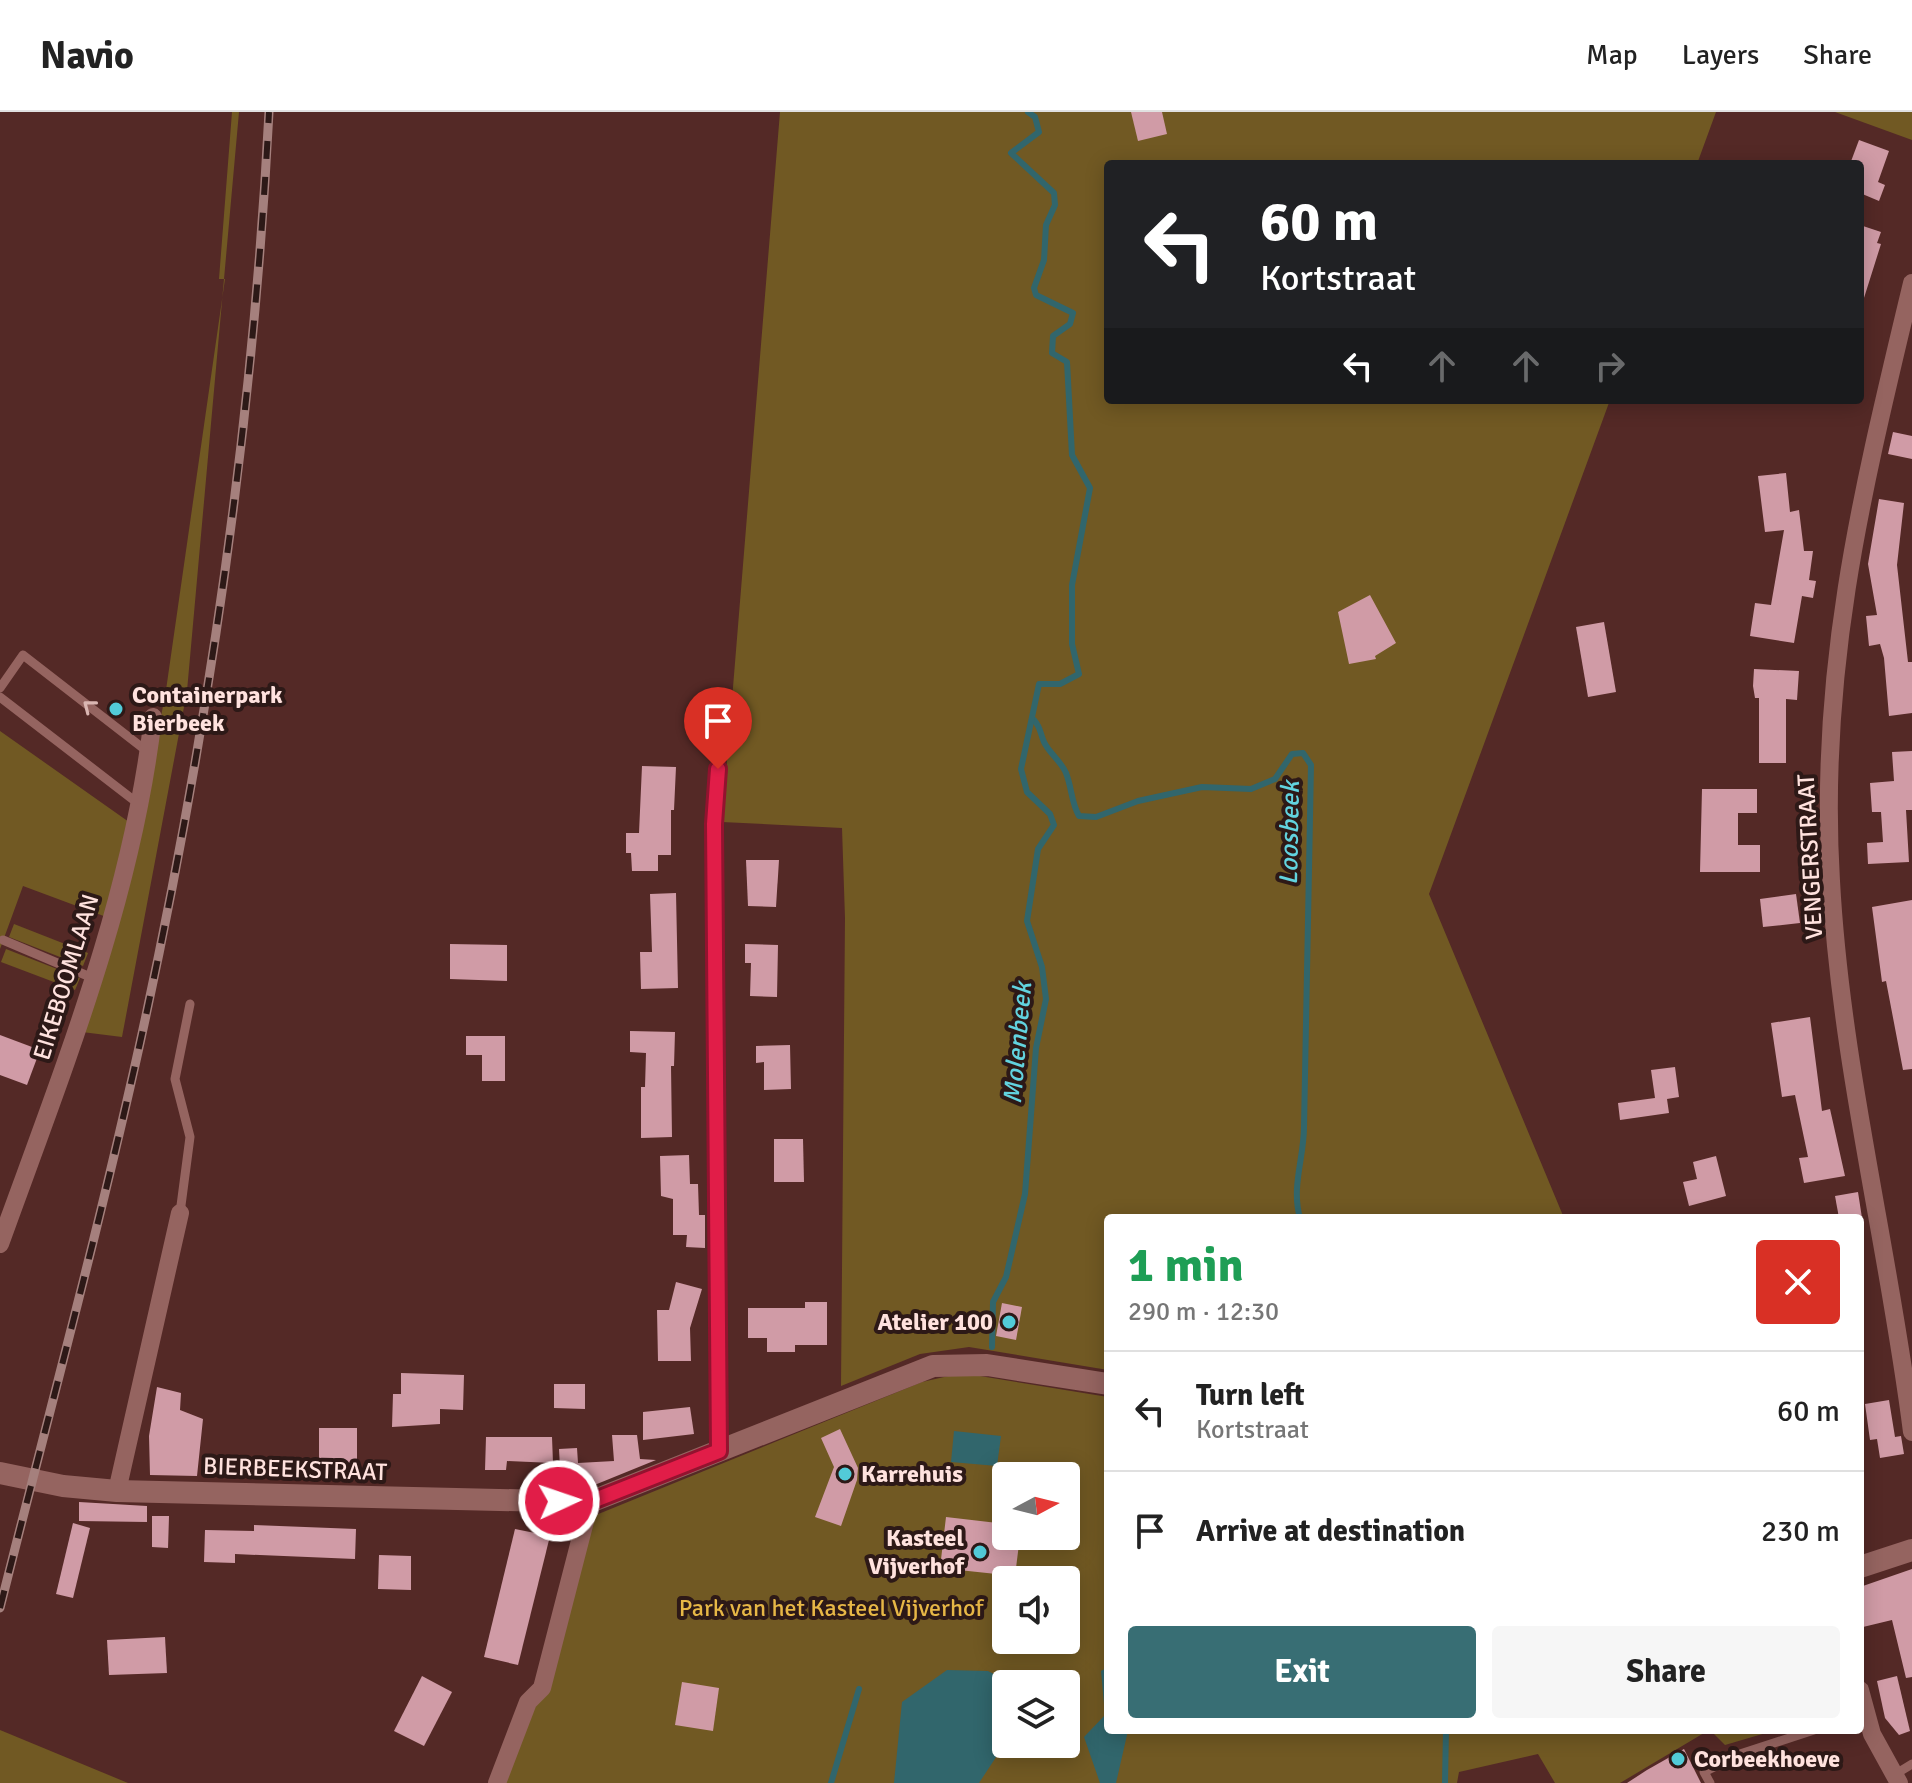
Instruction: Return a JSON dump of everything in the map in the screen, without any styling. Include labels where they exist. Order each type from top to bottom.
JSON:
[{"type":"street","name":"VENGERSTRAAT","points":[[1912,283],[1849,558],[1831,696],[1829,819],[1831,882],[1842,991],[1912,1432]]},
{"type":"street","name":"EIKEBOOMLAAN","points":[[0,1244],[95,979],[141,805],[151,754],[153,717]]},
{"type":"street","points":[[718,769],[714,839],[719,1451]]},
{"type":"street","points":[[117,1491],[180,1213]]},
{"type":"street","name":"BIERBEEKSTRAAT","points":[[0,1473],[63,1486],[117,1491],[590,1502],[933,1366],[987,1365],[1104,1383]]},
{"type":"street","points":[[497,1783],[528,1702],[542,1688],[590,1502]]},
{"type":"street","points":[[1864,1566],[1912,1550]]},
{"type":"street","points":[[1864,1716],[1896,1779]]},
{"type":"lane","points":[[0,688],[23,655],[151,754]]},
{"type":"lane","points":[[0,697],[141,805]]},
{"type":"lane","points":[[3,940],[95,979]]},
{"type":"lane","points":[[180,1213],[190,1137],[175,1079],[190,1004]]},
{"type":"lane","points":[[1710,1783],[1704,1772],[1740,1754],[1802,1734]]},
{"type":"lane","points":[[1896,1779],[1912,1764]]},
{"type":"green space","points":[[232,112],[239,112],[224,279],[219,279]]},
{"type":"green space","points":[[780,112],[1716,112],[1698,160],[1104,160],[1104,404],[1609,404],[1429,894],[1562,1214],[1104,1214],[1104,1369],[969,1347],[920,1354],[841,1386],[845,918],[842,828],[722,822]]},
{"type":"green space","points":[[1835,112],[1912,112],[1912,140]]},
{"type":"green space","points":[[222,298],[187,691],[122,1037],[82,1032],[144,807],[166,690]]},
{"type":"green space","points":[[0,731],[129,822],[109,918],[23,886],[0,949]]},
{"type":"green space","points":[[14,924],[88,953],[83,966],[9,937]]},
{"type":"green space","points":[[6,949],[80,978],[75,990],[1,962]]},
{"type":"green space","name":"Park van het Kasteel Vijverhof","points":[[953,1375],[980,1376],[1104,1396],[1104,1734],[1702,1734],[1620,1783],[1555,1783],[1538,1754],[1459,1772],[1457,1783],[505,1783],[591,1517],[922,1382]]},
{"type":"green space","points":[[0,1730],[128,1783],[0,1783]]},
{"type":"green space","points":[[1714,1734],[1762,1734],[1725,1745]]},
{"type":"water","points":[[954,1431],[1001,1436],[998,1462],[992,1462],[992,1466],[951,1462]]},
{"type":"water","points":[[1104,1669],[1104,1704],[1101,1671]]},
{"type":"water","points":[[947,1670],[992,1673],[992,1758],[995,1758],[979,1783],[894,1783],[902,1702]]},
{"type":"water","points":[[1104,1716],[1104,1734],[1127,1734],[1116,1783],[1100,1783],[1084,1737]]},
{"type":"building","points":[[1131,112],[1162,112],[1167,134],[1138,141]]},
{"type":"building","points":[[1859,140],[1889,151],[1878,182],[1885,185],[1879,201],[1864,195],[1864,160],[1852,160]]},
{"type":"building","points":[[1864,226],[1881,232],[1877,243],[1881,244],[1864,298]]},
{"type":"building","points":[[1893,432],[1912,436],[1912,459],[1888,454]]},
{"type":"building","points":[[1786,473],[1790,512],[1799,510],[1804,551],[1813,551],[1809,580],[1816,581],[1813,598],[1802,596],[1794,643],[1750,636],[1755,603],[1771,605],[1784,530],[1765,532],[1758,476]]},
{"type":"building","points":[[1879,499],[1904,503],[1897,565],[1908,662],[1912,662],[1912,713],[1889,716],[1884,658],[1880,644],[1869,646],[1866,616],[1877,615],[1868,564]]},
{"type":"building","points":[[1370,595],[1396,643],[1375,656],[1376,659],[1349,664],[1338,612]]},
{"type":"building","points":[[1604,622],[1616,692],[1588,697],[1576,627]]},
{"type":"building","points":[[1754,669],[1799,671],[1797,700],[1786,699],[1786,763],[1759,763],[1759,698],[1755,698]]},
{"type":"building","points":[[1912,751],[1912,810],[1906,810],[1909,862],[1868,864],[1867,843],[1883,842],[1881,812],[1872,812],[1870,783],[1894,781],[1892,752]]},
{"type":"building","points":[[642,766],[676,767],[674,810],[671,810],[671,855],[658,855],[658,871],[632,871],[631,853],[626,853],[626,833],[639,833]]},
{"type":"building","points":[[1702,789],[1757,789],[1757,813],[1738,813],[1738,845],[1760,845],[1760,872],[1700,872]]},
{"type":"building","points":[[746,860],[779,860],[776,907],[748,906]]},
{"type":"building","points":[[676,893],[678,988],[641,989],[640,952],[652,952],[650,894]]},
{"type":"building","points":[[1796,894],[1800,923],[1763,927],[1760,899]]},
{"type":"building","points":[[1912,900],[1912,1069],[1903,1070],[1886,981],[1882,982],[1872,907]]},
{"type":"building","points":[[450,944],[507,945],[507,981],[450,979]]},
{"type":"building","points":[[745,944],[778,945],[777,997],[750,996],[751,963],[745,963]]},
{"type":"building","points":[[1810,1017],[1822,1111],[1830,1109],[1845,1176],[1804,1183],[1799,1158],[1808,1157],[1795,1095],[1782,1097],[1771,1023]]},
{"type":"building","points":[[630,1031],[675,1032],[674,1066],[671,1066],[672,1137],[641,1138],[641,1087],[645,1087],[646,1053],[630,1052]]},
{"type":"building","points":[[0,1035],[40,1050],[27,1085],[0,1075]]},
{"type":"building","points":[[466,1036],[505,1036],[505,1081],[482,1081],[482,1055],[466,1055]]},
{"type":"building","points":[[790,1045],[791,1089],[764,1090],[764,1062],[756,1063],[756,1046]]},
{"type":"building","points":[[1675,1067],[1679,1097],[1667,1099],[1669,1113],[1620,1120],[1618,1103],[1655,1098],[1651,1070]]},
{"type":"building","points":[[774,1139],[803,1139],[804,1182],[774,1182]]},
{"type":"building","points":[[689,1155],[690,1184],[698,1184],[699,1215],[705,1215],[705,1248],[686,1247],[687,1235],[673,1235],[673,1199],[661,1196],[660,1156]]},
{"type":"building","points":[[1716,1156],[1726,1196],[1689,1206],[1683,1182],[1697,1179],[1693,1162]]},
{"type":"building","points":[[1858,1192],[1861,1214],[1838,1214],[1835,1196]]},
{"type":"building","points":[[676,1282],[702,1289],[690,1328],[691,1361],[658,1361],[657,1310],[669,1310]]},
{"type":"building","points":[[805,1302],[827,1302],[827,1345],[795,1345],[795,1352],[767,1352],[767,1338],[748,1338],[748,1308],[805,1308]]},
{"type":"building","name":"Atelier 100","points":[[1002,1303],[1022,1307],[1016,1340],[996,1336]]},
{"type":"building","points":[[401,1373],[464,1375],[463,1410],[440,1409],[440,1424],[392,1427],[393,1394],[401,1394]]},
{"type":"building","points":[[554,1384],[585,1384],[585,1409],[554,1408]]},
{"type":"building","points":[[157,1387],[181,1393],[180,1410],[203,1419],[197,1476],[150,1475],[149,1436]]},
{"type":"building","points":[[1889,1400],[1895,1437],[1901,1436],[1904,1454],[1880,1458],[1877,1439],[1870,1440],[1865,1404]]},
{"type":"building","points":[[690,1407],[694,1434],[643,1440],[643,1412]]},
{"type":"building","points":[[319,1428],[357,1428],[357,1465],[319,1465]]},
{"type":"building","name":"Karrehuis","points":[[840,1429],[858,1468],[857,1480],[841,1526],[815,1517],[834,1467],[821,1438]]},
{"type":"building","points":[[612,1435],[637,1435],[640,1459],[656,1460],[592,1486],[561,1487],[559,1449],[577,1448],[578,1463],[614,1461]]},
{"type":"building","points":[[486,1437],[552,1437],[553,1463],[507,1461],[506,1470],[485,1470]]},
{"type":"building","points":[[79,1502],[147,1506],[147,1522],[79,1521]]},
{"type":"building","points":[[152,1516],[169,1516],[168,1548],[152,1547]]},
{"type":"building","name":"Kasteel Vijverhof","points":[[946,1517],[992,1522],[992,1550],[1018,1550],[1016,1566],[992,1566],[992,1574],[940,1568]]},
{"type":"building","points":[[73,1523],[90,1528],[73,1598],[56,1594]]},
{"type":"building","points":[[254,1525],[356,1529],[355,1559],[235,1554],[235,1563],[204,1562],[205,1530],[254,1531]]},
{"type":"building","points":[[515,1529],[550,1536],[518,1665],[484,1657]]},
{"type":"building","points":[[379,1555],[411,1556],[411,1590],[378,1589]]},
{"type":"building","points":[[1912,1569],[1912,1677],[1906,1678],[1892,1620],[1864,1627],[1864,1586]]},
{"type":"building","points":[[165,1637],[167,1673],[109,1675],[107,1640]]},
{"type":"building","points":[[422,1676],[452,1692],[424,1746],[394,1731]]},
{"type":"building","points":[[1897,1676],[1910,1731],[1899,1735],[1885,1718],[1877,1681]]},
{"type":"building","points":[[682,1682],[719,1688],[713,1731],[675,1725]]},
{"type":"building","name":"Corbeekhoeve","points":[[1684,1749],[1701,1783],[1627,1783],[1647,1770]]},
{"type":"waterway","name":"Molenbeek","points":[[992,1347],[993,1302],[1006,1277],[1025,1194],[1036,1048],[1046,999],[1042,967],[1027,921],[1038,849],[1054,825],[1050,814],[1027,792],[1021,769],[1039,684],[1060,684],[1079,674],[1072,644],[1072,585],[1090,488],[1072,455],[1067,362],[1052,353],[1053,336],[1070,324],[1073,313],[1036,295],[1034,288],[1044,260],[1046,225],[1055,205],[1054,193],[1011,153],[1039,132],[1035,117],[1028,112]]},
{"type":"waterway","name":"Loosbeek","points":[[1034,720],[1046,746],[1066,773],[1079,816],[1096,817],[1138,801],[1202,787],[1251,789],[1275,779],[1292,754],[1303,753],[1311,765],[1304,1127],[1297,1184],[1299,1214]]},
{"type":"waterway","name":"Molenbeek","points":[[831,1783],[859,1689]]},
{"type":"waterway","name":"Loosbeek","points":[[1445,1783],[1446,1734]]},
{"type":"railway","points":[[0,1608],[124,1114],[186,813],[224,580],[239,463],[252,346],[269,112]]},
{"type":"place","name":"Containerpark Bierbeek","points":[[116,709]]},
{"type":"place","name":"Atelier 100","points":[[1009,1322]]},
{"type":"place","name":"Karrehuis","points":[[845,1474]]},
{"type":"place","name":"Kasteel Vijverhof","points":[[980,1552]]},
{"type":"place","name":"Corbeekhoeve","points":[[1678,1759]]},
{"type":"route","points":[[559,1501],[590,1502],[719,1451],[714,824],[718,769]]}]
